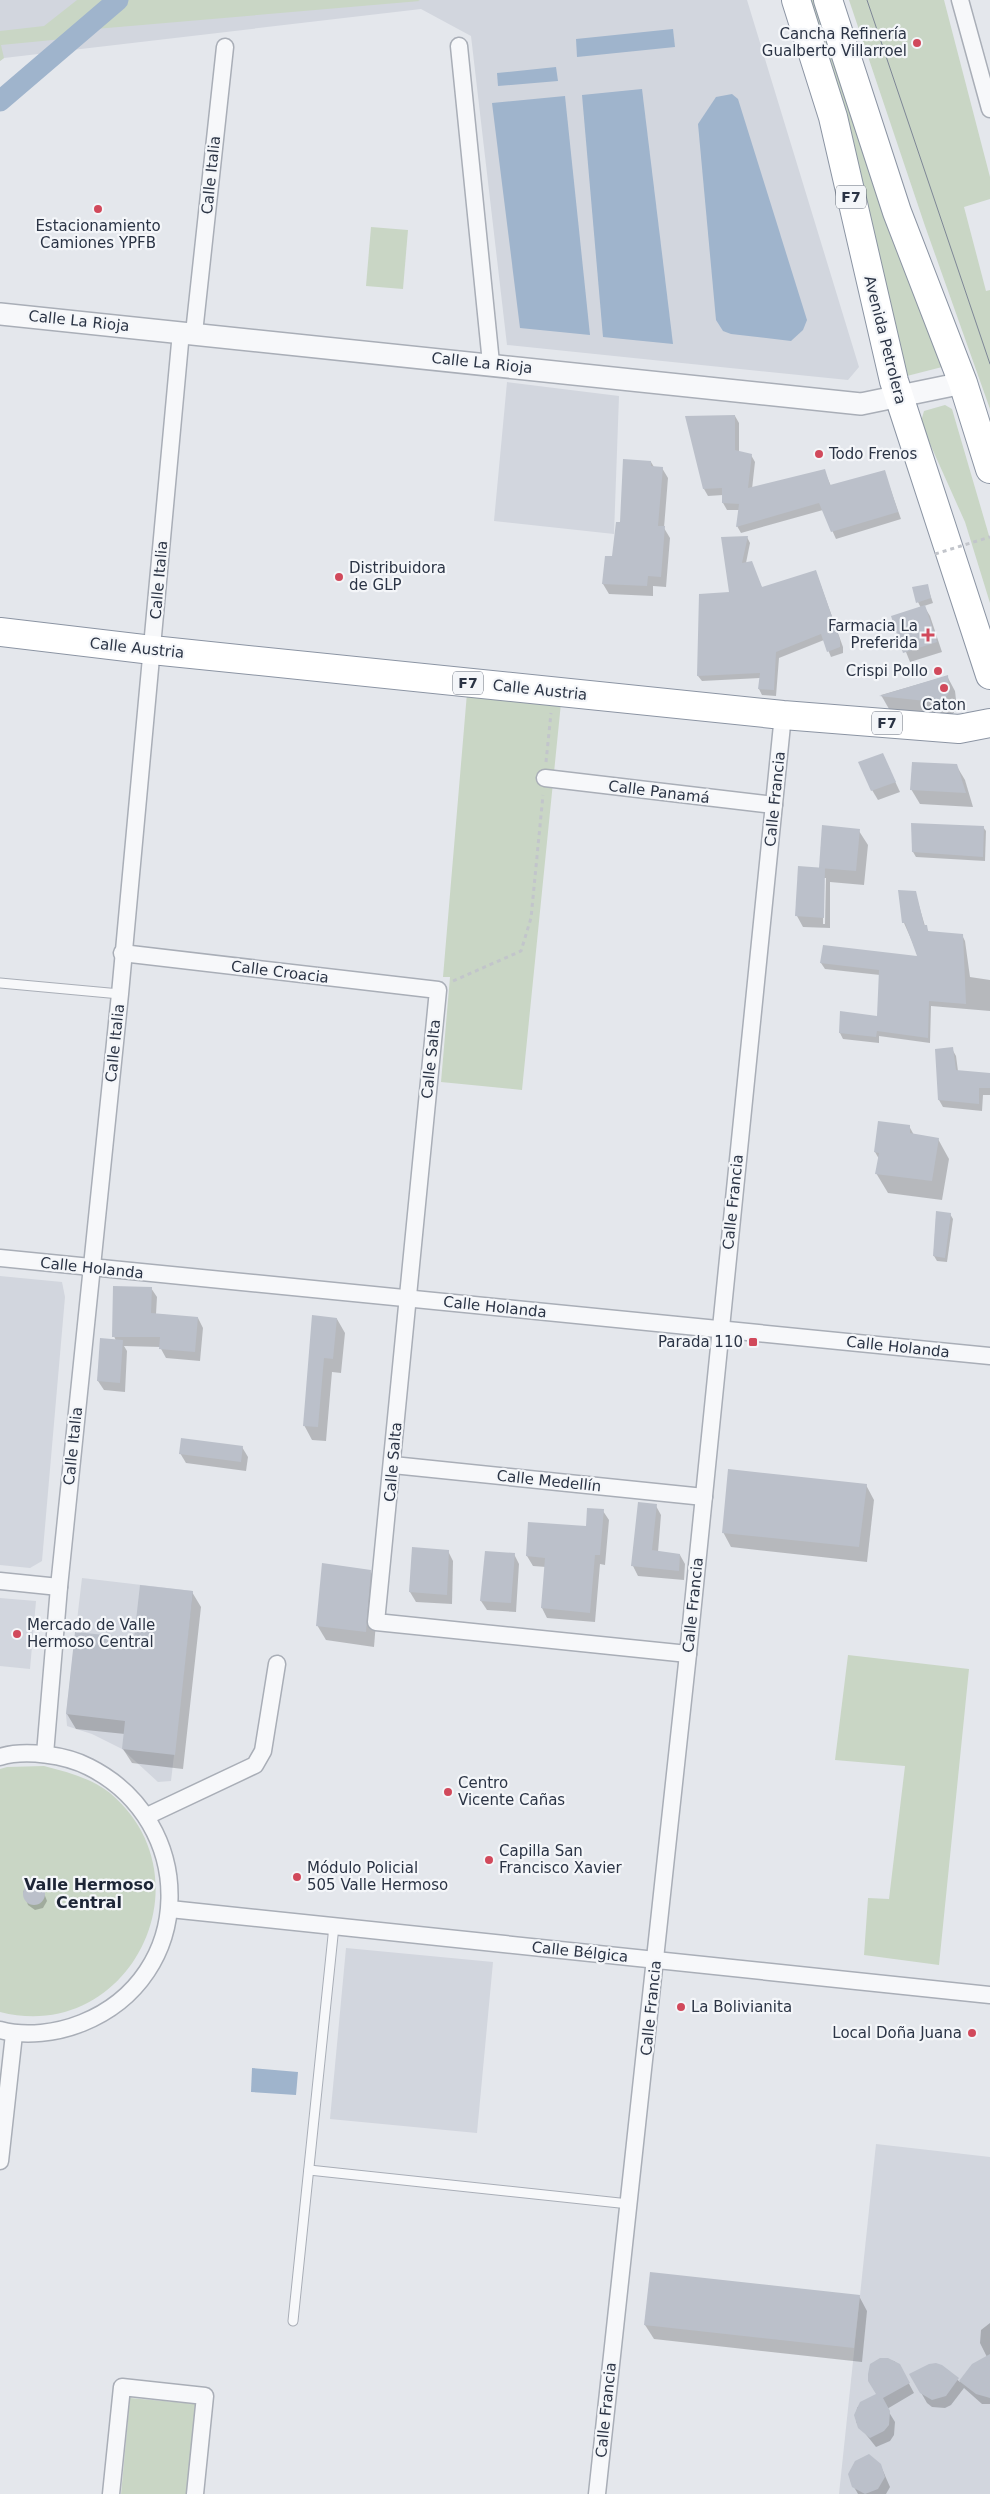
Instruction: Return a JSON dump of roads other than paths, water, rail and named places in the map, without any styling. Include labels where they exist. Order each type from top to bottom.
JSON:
[{"type":"highway","name":"Avenida Petrolera","points":[[796,0],[833,117],[899,397],[990,675]]},
{"type":"highway","name":"F7","points":[[828,0],[897,212],[963,383],[990,469]]},
{"type":"highway","name":"Calle Austria","points":[[0,632],[152,650],[783,715],[959,729],[990,722]]},
{"type":"street","points":[[960,0],[990,109]]},
{"type":"street","points":[[459,46],[491,363]]},
{"type":"street","name":"Calle Italia","points":[[45,1754],[59,1587],[120,994],[122,953],[152,650],[188,332],[225,47]]},
{"type":"street","name":"Calle La Rioja","points":[[0,314],[491,363],[862,404],[963,383]]},
{"type":"street","name":"Calle Francia","points":[[597,2494],[688,1654],[783,715]]},
{"type":"street","name":"Calle Panamá","points":[[544,778],[774,805]]},
{"type":"street","name":"Calle Croacia","points":[[122,953],[438,990]]},
{"type":"street","name":"Calle Salta","points":[[438,990],[407,1298],[393,1465],[376,1622],[688,1654]]},
{"type":"street","name":"Calle Holanda","points":[[0,1258],[990,1356]]},
{"type":"street","name":"Calle Medellín","points":[[393,1465],[704,1497]]},
{"type":"street","points":[[0,1581],[59,1587]]},
{"type":"street","points":[[147,1816],[255,1765],[263,1751],[277,1664]]},
{"type":"street","points":[[0,1758],[6,1755],[45,1754],[78,1761],[103,1774],[124,1790],[147,1816],[159,1841],[169,1873],[170,1909],[160,1945],[147,1974],[132,1991],[103,2015],[64,2030],[7,2032],[0,2161]]},
{"type":"street","name":"Calle Bélgica","points":[[170,1909],[990,1995]]},
{"type":"street","points":[[111,2494],[122,2387],[205,2396],[195,2494]]},
{"type":"lane","points":[[0,983],[120,994]]},
{"type":"lane","points":[[293,2321],[334,1926]]},
{"type":"lane","points":[[309,2170],[629,2204]]},
{"type":"water","points":[[673,29],[675,47],[577,57],[576,39]]},
{"type":"water","points":[[556,67],[558,81],[498,86],[497,73]]},
{"type":"water","points":[[642,89],[673,344],[603,337],[582,95]]},
{"type":"water","points":[[732,94],[738,99],[807,320],[803,330],[791,341],[731,334],[723,331],[716,320],[698,124],[716,97]]},
{"type":"water","points":[[565,96],[590,335],[520,328],[492,103]]},
{"type":"water","points":[[252,2068],[298,2072],[296,2095],[251,2092]]},
{"type":"waterway","points":[[0,101],[118,0]]},
{"type":"tram line","points":[[867,0],[990,364]]},
{"type":"place","name":"Cancha Refinería Gualberto Villarroel","points":[[917,43]]},
{"type":"place","name":"Estacionamiento Camiones YPFB","points":[[98,209]]},
{"type":"place","name":"Todo Frenos","points":[[819,454]]},
{"type":"place","name":"Distribuidora de GLP","points":[[339,577]]},
{"type":"place","name":"Farmacia La Preferida","points":[[928,635]]},
{"type":"place","name":"Crispi Pollo","points":[[938,671]]},
{"type":"place","name":"Caton","points":[[944,688]]},
{"type":"place","name":"Parada 110","points":[[753,1342]]},
{"type":"place","name":"Mercado de Valle Hermoso Central","points":[[17,1634]]},
{"type":"place","name":"Centro Vicente Cañas","points":[[448,1792]]},
{"type":"place","name":"Capilla San Francisco Xavier","points":[[489,1860]]},
{"type":"place","name":"Módulo Policial 505 Valle Hermoso","points":[[297,1877]]},
{"type":"place","name":"La Bolivianita","points":[[681,2007]]},
{"type":"place","name":"Local Doña Juana","points":[[972,2033]]},
{"type":"district","name":"Valle Hermoso Central","points":[[89,1893]]}]
